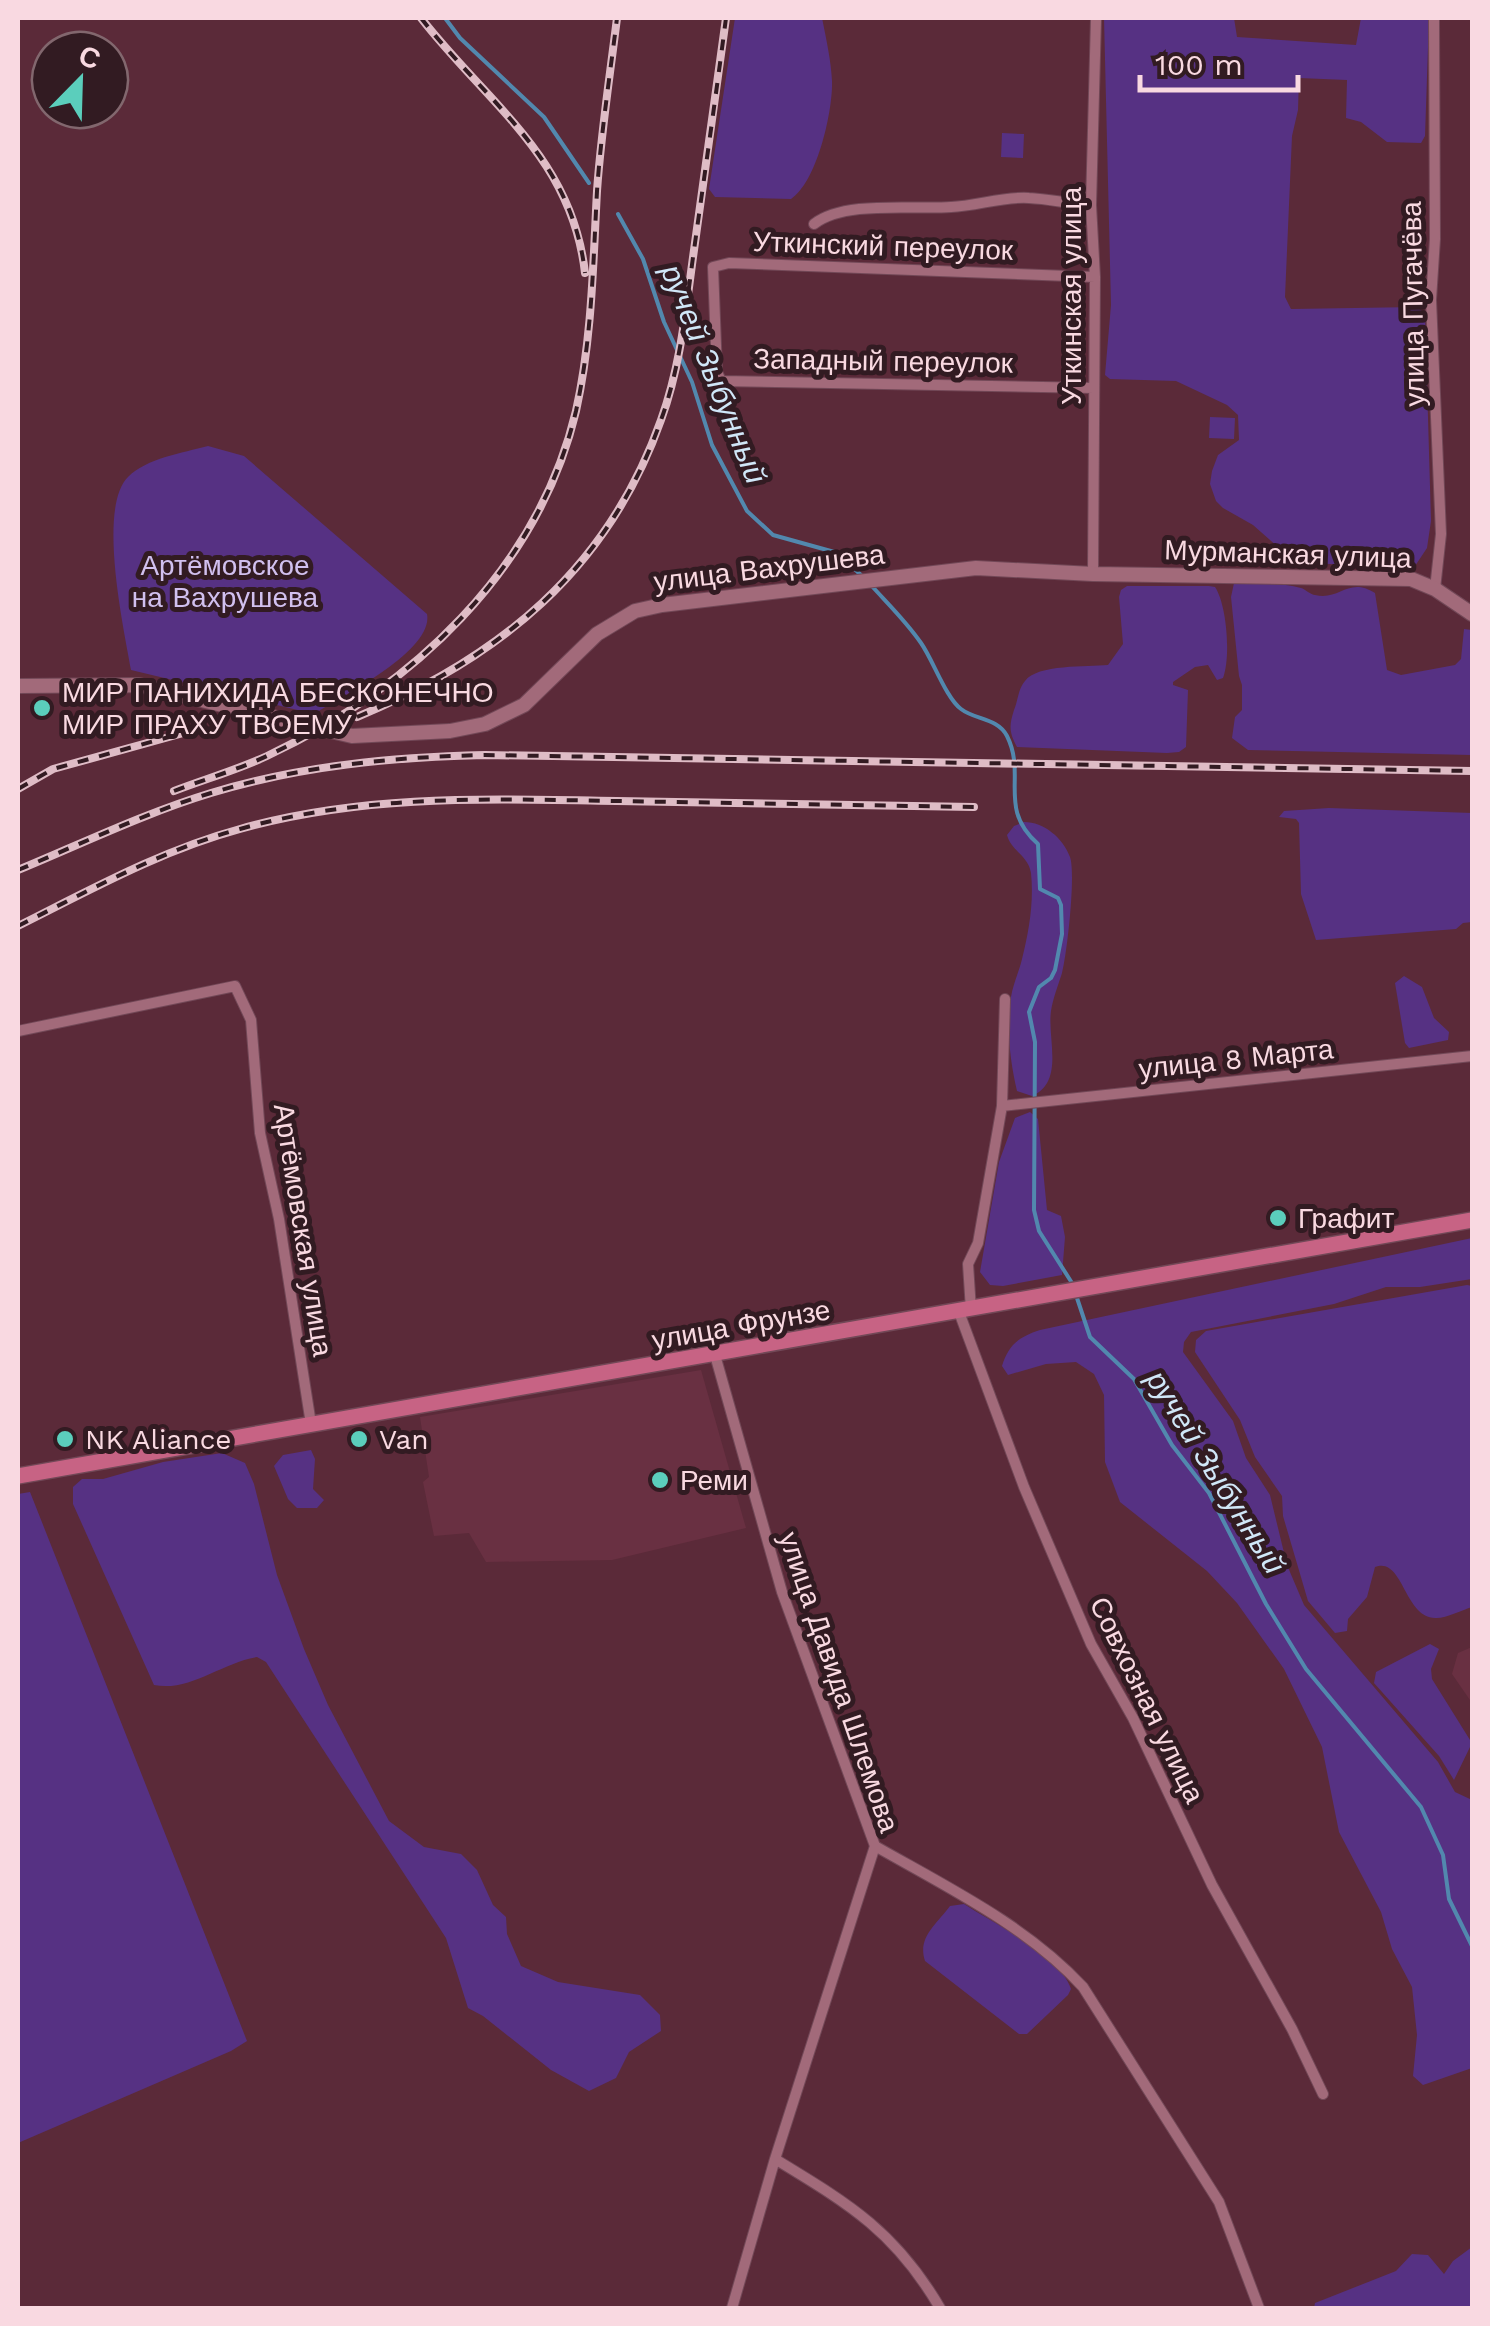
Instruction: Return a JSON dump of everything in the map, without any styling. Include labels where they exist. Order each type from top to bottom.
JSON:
[{"type":"main road","name":"улица Вахрушева","points":[[18,686],[139,686],[352,736],[450,731],[485,724],[524,705],[597,634],[635,611],[976,568],[1093,574]]},
{"type":"main road","name":"Мурманская улица","points":[[1093,574],[1412,579],[1472,614]]},
{"type":"main road","name":"улица Фрунзе","points":[[18,1476],[1472,1220]]},
{"type":"street","name":"Уткинская улица","points":[[1093,574],[1091,205],[1096,18]]},
{"type":"street","name":"улица Пугачёва","points":[[1434,18],[1436,239],[1431,300],[1442,534],[1435,589]]},
{"type":"street","points":[[814,224],[828,214],[923,206],[951,208],[1030,198],[1091,205]]},
{"type":"street","name":"Уткинский переулок","points":[[730,382],[722,381],[717,372],[714,267],[730,262],[1094,277]]},
{"type":"street","name":"Западный переулок","points":[[730,382],[1094,388]]},
{"type":"street","name":"Артёмовская улица","points":[[18,1031],[235,986],[251,1020],[260,1133],[279,1219],[311,1424]]},
{"type":"street","points":[[965,1311],[968,1264],[978,1243],[1002,1106],[1005,999]]},
{"type":"street","name":"улица 8 Марта","points":[[1002,1106],[1472,1056]]},
{"type":"street","name":"Совхозная улица","points":[[965,1311],[1024,1486],[1091,1644],[1323,2094]]},
{"type":"street","name":"улица Давида Шлемова","points":[[715,1355],[782,1592],[875,1846],[732,2308]]},
{"type":"street","points":[[875,1846],[1028,1938],[1057,1958],[1083,1987],[1219,2202],[1260,2308]]},
{"type":"street","points":[[775,2159],[845,2202],[878,2228],[924,2280],[940,2308]]},
{"type":"shaded area","points":[[701,1370],[746,1528],[612,1560],[486,1562],[469,1533],[434,1536],[423,1482],[429,1477],[420,1417]]},
{"type":"shaded area","points":[[1472,1647],[1472,1703],[1452,1674],[1458,1653]]},
{"type":"green space","points":[[735,18],[822,18],[831,73],[830,110],[809,178],[791,199],[715,197],[709,189]]},
{"type":"green space","points":[[1104,18],[1234,18],[1237,37],[1356,45],[1361,18],[1429,18],[1425,136],[1421,143],[1387,142],[1361,122],[1346,118],[1347,80],[1299,78],[1292,136],[1285,297],[1291,309],[1417,307],[1425,314],[1431,521],[1427,548],[1415,566],[1295,562],[1253,525],[1216,501],[1210,484],[1212,471],[1218,455],[1239,440],[1238,415],[1227,405],[1176,381],[1110,379],[1105,375],[1111,305]]},
{"type":"green space","points":[[1002,133],[1024,134],[1023,158],[1001,157]]},
{"type":"green space","points":[[1210,417],[1235,418],[1234,439],[1209,438]]},
{"type":"green space","name":"Артёмовское на Вахрушева","points":[[208,446],[244,456],[427,614],[425,628],[402,657],[314,714],[131,670],[113,541],[119,493],[128,477],[145,465]]},
{"type":"green space","points":[[1234,583],[1294,586],[1324,596],[1358,587],[1375,593],[1387,670],[1401,675],[1455,665],[1461,659],[1464,629],[1472,630],[1472,755],[1248,750],[1232,738],[1235,717],[1242,710],[1242,685],[1231,597]]},
{"type":"green space","points":[[1127,586],[1209,586],[1215,587],[1219,595],[1227,645],[1223,678],[1217,680],[1208,665],[1195,667],[1173,682],[1188,690],[1186,747],[1167,753],[1017,747],[1011,725],[1023,684],[1031,676],[1051,669],[1108,665],[1123,644],[1119,597]]},
{"type":"green space","points":[[1329,808],[1472,813],[1472,922],[1456,929],[1316,940],[1301,894],[1299,823],[1279,817],[1284,811]]},
{"type":"green space","points":[[1024,822],[1052,832],[1063,844],[1072,866],[1064,963],[1051,1011],[1051,1070],[1048,1081],[1032,1096],[1017,1091],[1009,1032],[1011,997],[1029,927],[1032,884],[1029,867],[1007,835]]},
{"type":"green space","points":[[1404,976],[1422,987],[1434,1018],[1449,1032],[1448,1040],[1409,1048],[1405,1043],[1395,983]]},
{"type":"green space","points":[[1030,1112],[1038,1119],[1047,1210],[1061,1216],[1065,1237],[1062,1275],[990,1285],[980,1272],[999,1162],[1015,1118]]},
{"type":"green space","points":[[1472,1238],[1472,1279],[1420,1287],[1386,1287],[1334,1304],[1191,1332],[1183,1352],[1233,1421],[1246,1458],[1270,1495],[1287,1565],[1304,1605],[1438,1762],[1455,1792],[1472,1800],[1472,2068],[1423,2085],[1413,2076],[1417,2035],[1412,1987],[1392,1949],[1381,1912],[1339,1832],[1322,1747],[1284,1669],[1237,1603],[1207,1571],[1120,1502],[1105,1462],[1104,1395],[1094,1374],[1076,1362],[1046,1364],[1008,1375],[1002,1366],[1016,1342],[1040,1330]]},
{"type":"green space","points":[[1472,1286],[1472,1607],[1439,1618],[1425,1615],[1416,1608],[1392,1570],[1375,1567],[1367,1597],[1348,1619],[1347,1631],[1335,1633],[1308,1601],[1283,1516],[1282,1496],[1255,1457],[1240,1420],[1195,1352],[1196,1340],[1206,1331]]},
{"type":"green space","points":[[311,1450],[315,1459],[313,1489],[324,1500],[317,1508],[297,1508],[288,1499],[274,1466],[283,1455]]},
{"type":"green space","points":[[222,1453],[245,1463],[277,1575],[304,1649],[328,1705],[389,1821],[424,1847],[461,1854],[477,1870],[493,1905],[506,1917],[507,1934],[521,1966],[558,1982],[640,1995],[660,2015],[661,2031],[629,2052],[616,2078],[589,2091],[551,2070],[468,2008],[446,1938],[266,1662],[257,1657],[193,1681],[154,1685],[73,1504],[73,1487],[82,1479],[103,1479],[163,1462]]},
{"type":"green space","points":[[30,1492],[247,2041],[18,2143],[18,1494]]},
{"type":"green space","points":[[1430,1644],[1439,1649],[1431,1669],[1432,1679],[1470,1740],[1454,1780],[1439,1756],[1374,1683],[1376,1672]]},
{"type":"green space","points":[[964,1904],[1054,1964],[1071,1989],[1027,2034],[1019,2034],[925,1961],[924,1945],[930,1931],[950,1906]]},
{"type":"green space","points":[[1472,2247],[1472,2308],[1314,2308],[1315,2303],[1396,2271],[1412,2254],[1428,2255],[1444,2274],[1453,2261]]},
{"type":"waterway","name":"ручей Зыбунный","points":[[445,18],[460,38],[544,117],[589,183]]},
{"type":"waterway","name":"ручей Зыбунный","points":[[618,214],[643,259],[664,322],[692,382],[712,445],[747,511],[773,535],[838,553],[863,577]]},
{"type":"waterway","name":"ручей Зыбунный","points":[[870,584],[921,643],[955,704],[992,722],[1007,736],[1015,765],[1015,805],[1026,831],[1038,844],[1040,889],[1058,898],[1061,905],[1062,934],[1055,970],[1039,987],[1029,1012],[1035,1042],[1034,1210],[1039,1231],[1072,1283]]},
{"type":"waterway","name":"ручей Зыбунный","points":[[1075,1292],[1090,1337],[1134,1379],[1172,1445],[1209,1493],[1266,1604],[1306,1669],[1421,1807],[1443,1855],[1449,1899],[1472,1946]]},
{"type":"railway","points":[[421,18],[545,164],[577,232],[585,273]]},
{"type":"railway","points":[[174,791],[267,756],[371,696],[461,618],[500,573],[532,523],[558,469],[581,384],[591,302],[601,148],[617,18]]},
{"type":"railway","points":[[357,717],[457,667],[502,637],[542,603],[579,564],[611,521],[639,473],[661,420],[678,357],[726,18]]},
{"type":"railway","points":[[18,789],[53,769],[187,732]]},
{"type":"railway","points":[[18,870],[211,793],[312,770],[415,758],[485,755],[1472,771]]},
{"type":"railway","points":[[18,926],[127,872],[211,838],[287,818],[380,804],[569,800],[974,807]]},
{"type":"place","name":"МИР ПАНИХИДА БЕСКОНЕЧНО МИР ПРАХУ ТВОЕМУ","points":[[42,708]]},
{"type":"place","name":"Графит","points":[[1278,1218]]},
{"type":"place","name":"NK Aliance","points":[[65,1439]]},
{"type":"place","name":"Van","points":[[359,1439]]},
{"type":"place","name":"Реми","points":[[660,1480]]}]
